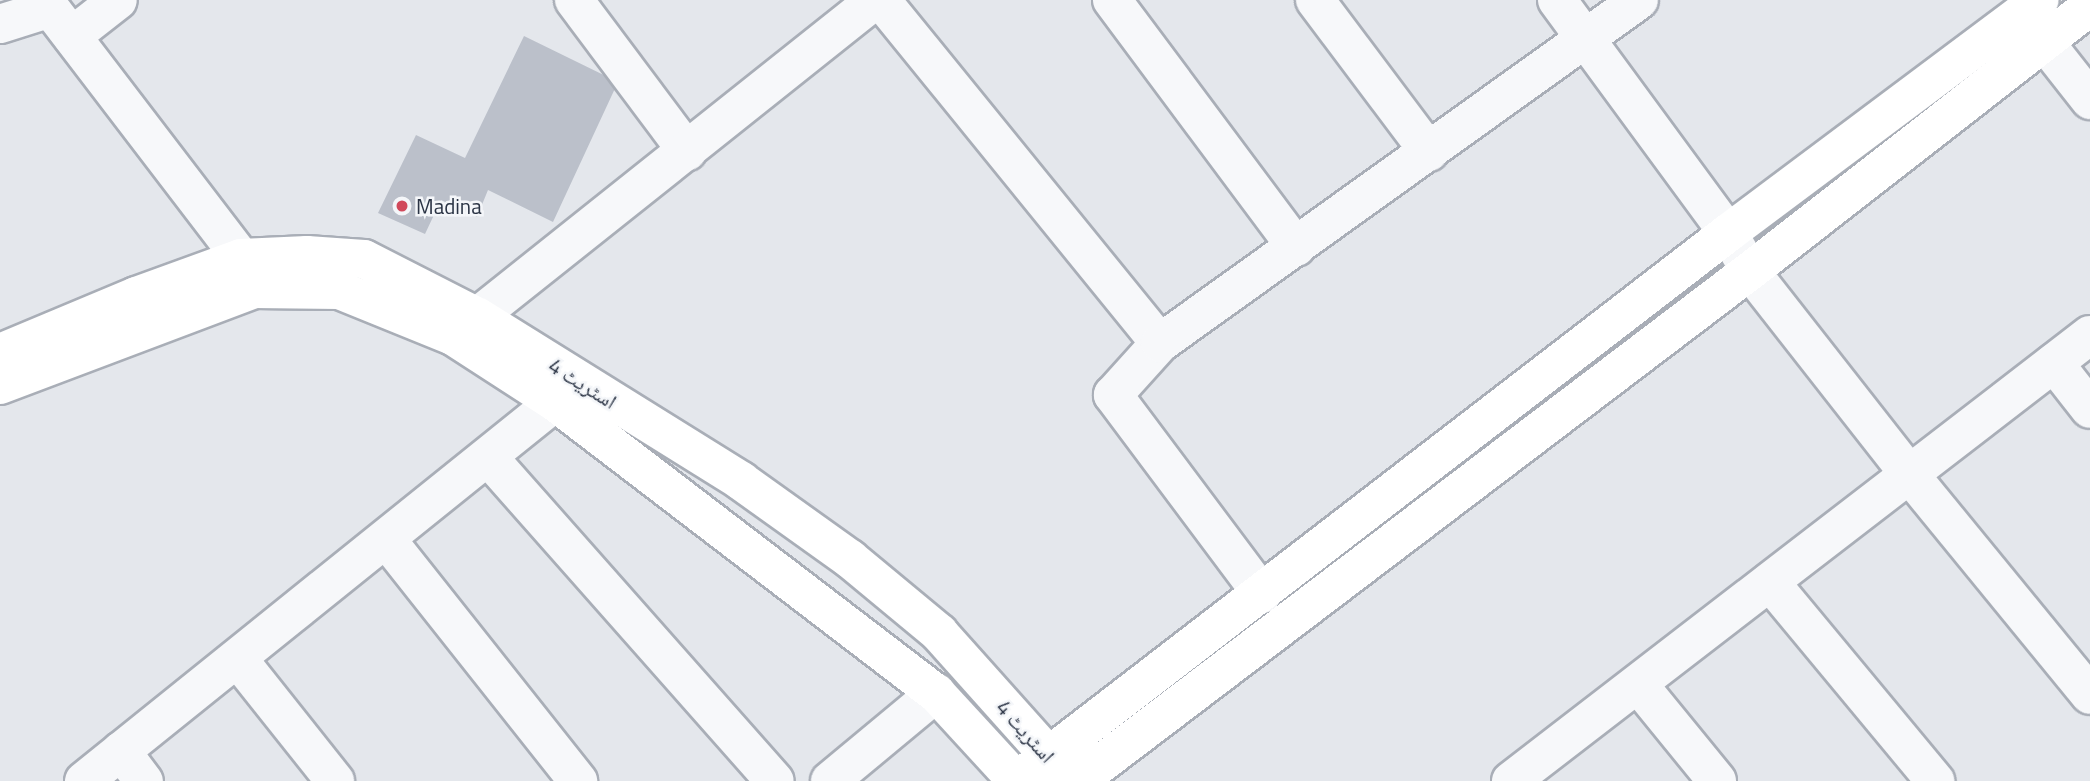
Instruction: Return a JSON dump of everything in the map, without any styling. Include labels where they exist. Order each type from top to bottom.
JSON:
[{"type":"main road","points":[[1016,781],[1060,768],[1262,594],[1728,233],[2030,14],[2090,6]]},
{"type":"main road","points":[[1078,781],[1751,271],[2030,14]]},
{"type":"main road","name":"اسٹریٹ 4","points":[[0,353],[136,296],[241,258],[307,255],[364,259],[466,326],[741,481],[850,559],[939,633],[1060,768]]},
{"type":"main road","name":"اسٹریٹ 4","points":[[0,384],[254,289],[339,290],[466,326],[555,402],[936,693],[1016,781]]},
{"type":"street","points":[[0,24],[56,15],[118,0]]},
{"type":"street","points":[[574,0],[687,151]]},
{"type":"street","points":[[466,326],[875,0]]},
{"type":"street","points":[[881,0],[1160,343]]},
{"type":"street","points":[[1112,0],[1296,247]]},
{"type":"street","points":[[1315,0],[1429,152]]},
{"type":"street","points":[[1557,0],[1728,233],[1751,271],[1910,475],[2090,695]]},
{"type":"street","points":[[1262,594],[1113,395],[1160,343],[1639,0]]},
{"type":"street","points":[[2030,14],[2090,100]]},
{"type":"street","points":[[56,15],[241,258]]},
{"type":"street","points":[[1511,781],[2090,335]]},
{"type":"street","points":[[2053,363],[2090,409]]},
{"type":"street","points":[[84,781],[489,458],[555,402]]},
{"type":"street","points":[[489,458],[775,781]]},
{"type":"street","points":[[387,540],[578,781]]},
{"type":"street","points":[[1770,582],[1934,781]]},
{"type":"street","points":[[237,659],[335,781]]},
{"type":"street","points":[[1637,684],[1717,781]]},
{"type":"street","points":[[831,781],[936,693]]},
{"type":"street","points":[[121,751],[144,781]]},
{"type":"building","points":[[524,36],[618,82],[553,222],[488,190],[477,217],[441,200],[425,234],[378,213],[416,135],[465,158]]},
{"type":"place","name":"Madina","points":[[402,206]]}]
